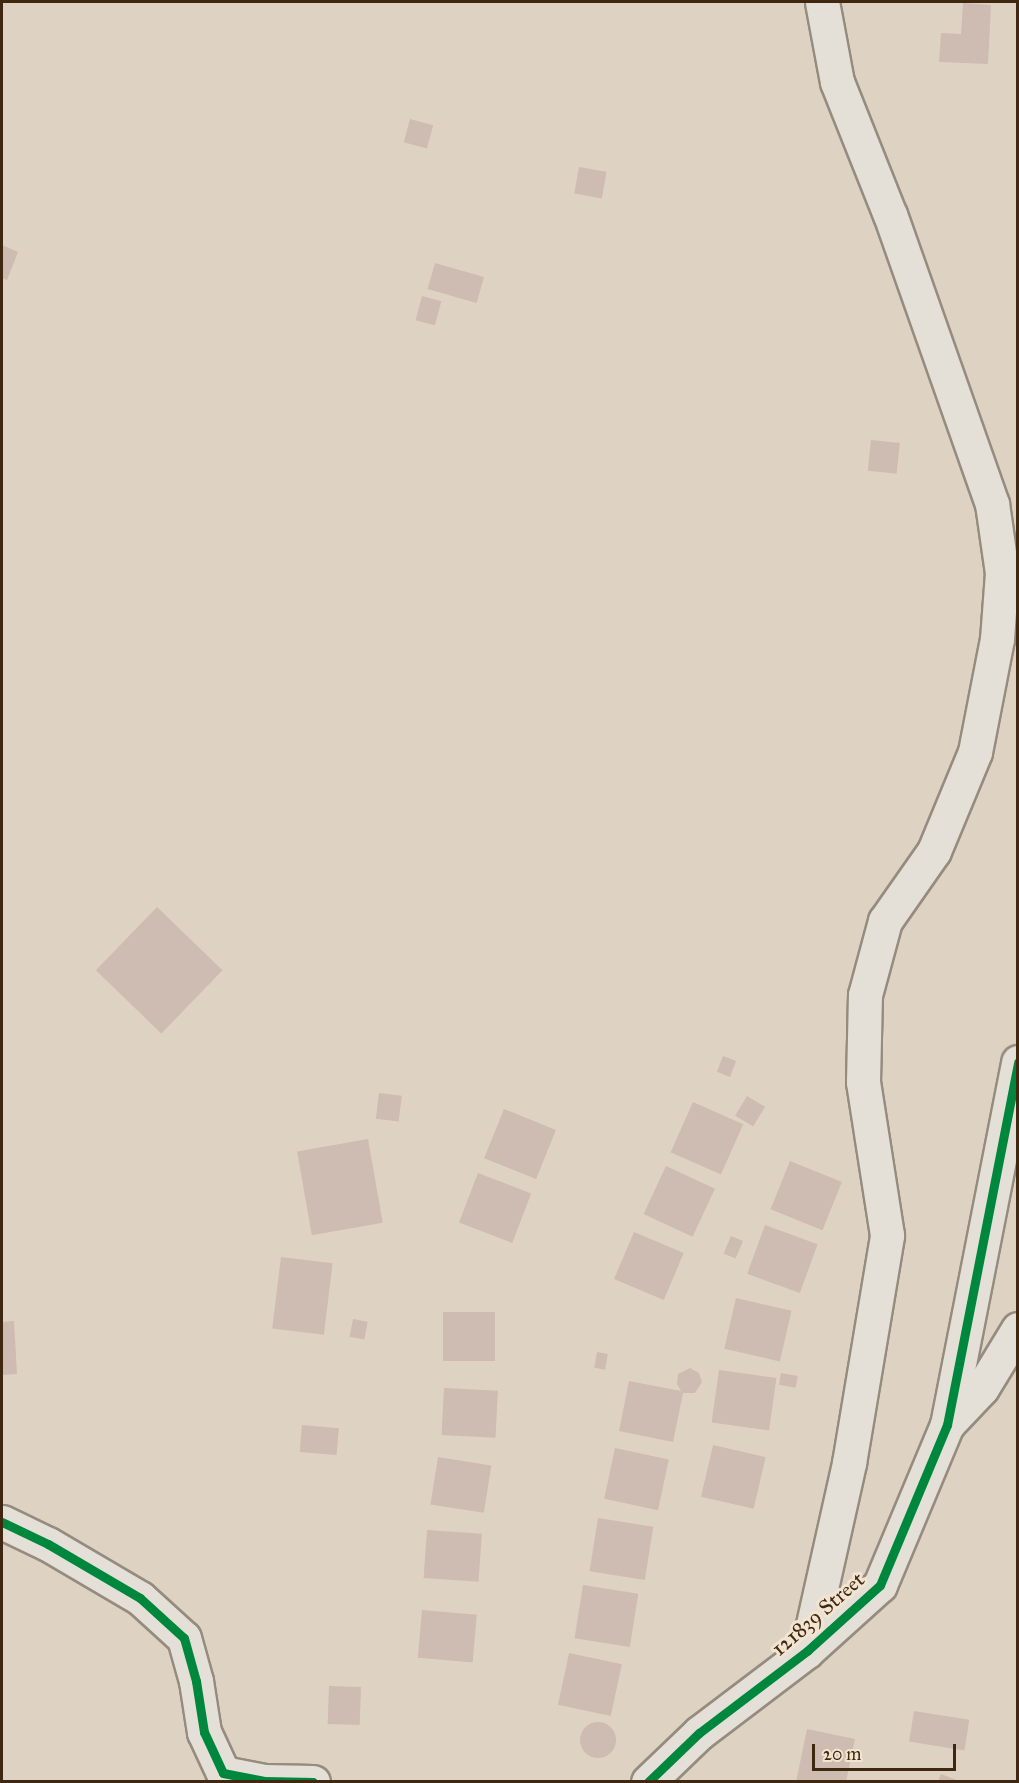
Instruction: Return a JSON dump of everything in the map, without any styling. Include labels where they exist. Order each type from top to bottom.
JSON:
[{"type":"street","points":[[807,1651],[849,1463],[887,1235],[863,1082],[865,995],[885,921],[934,851],[975,752],[997,639],[1002,573],[992,504],[890,215],[837,82],[822,2]]},
{"type":"street","points":[[948,1425],[1017,1062]]},
{"type":"street","points":[[948,1425],[982,1388],[1017,1329]]},
{"type":"street","name":"121839 Street","points":[[648,1782],[699,1733],[807,1651],[880,1585],[948,1425]]},
{"type":"street","points":[[2,1522],[48,1544],[140,1598],[184,1638],[196,1681],[204,1732],[223,1773],[264,1781],[313,1782]]},
{"type":"building","points":[[963,3],[991,5],[988,64],[939,62],[941,33],[961,34]]},
{"type":"building","points":[[410,119],[433,125],[427,148],[404,142]]},
{"type":"building","points":[[579,167],[607,172],[602,198],[574,194]]},
{"type":"building","points":[[2,245],[18,252],[7,280],[2,278]]},
{"type":"building","points":[[435,263],[484,277],[477,303],[428,289]]},
{"type":"building","points":[[422,296],[441,301],[435,325],[416,320]]},
{"type":"building","points":[[871,440],[900,443],[897,474],[868,471]]},
{"type":"building","points":[[157,907],[222,970],[161,1034],[96,970]]},
{"type":"building","points":[[723,1056],[736,1061],[730,1077],[717,1072]]},
{"type":"building","points":[[379,1093],[402,1096],[399,1122],[376,1119]]},
{"type":"building","points":[[747,1096],[765,1107],[753,1127],[735,1116]]},
{"type":"building","points":[[693,1102],[743,1124],[721,1175],[671,1152]]},
{"type":"building","points":[[504,1109],[556,1130],[536,1179],[484,1158]]},
{"type":"building","points":[[368,1139],[383,1223],[312,1235],[297,1152]]},
{"type":"building","points":[[790,1161],[842,1182],[822,1230],[771,1209]]},
{"type":"building","points":[[666,1166],[715,1189],[693,1237],[644,1214]]},
{"type":"building","points":[[478,1173],[531,1193],[512,1243],[459,1222]]},
{"type":"building","points":[[765,1225],[818,1244],[800,1293],[747,1274]]},
{"type":"building","points":[[634,1232],[684,1253],[664,1300],[614,1279]]},
{"type":"building","points":[[731,1236],[743,1241],[736,1259],[724,1253]]},
{"type":"building","points":[[281,1257],[333,1263],[324,1335],[272,1328]]},
{"type":"building","points":[[736,1298],[792,1311],[780,1361],[724,1349]]},
{"type":"building","points":[[443,1312],[495,1312],[495,1361],[443,1361]]},
{"type":"building","points":[[353,1319],[368,1322],[364,1340],[350,1337]]},
{"type":"building","points":[[14,1321],[17,1374],[2,1375],[2,1322]]},
{"type":"building","points":[[597,1352],[608,1354],[605,1370],[594,1368]]},
{"type":"building","points":[[690,1368],[699,1373],[702,1382],[695,1393],[683,1393],[673,1442],[619,1431],[629,1381],[681,1391],[677,1384],[678,1374]]},
{"type":"building","points":[[719,1370],[776,1378],[769,1431],[712,1422]]},
{"type":"building","points":[[781,1373],[798,1376],[796,1388],[779,1385]]},
{"type":"building","points":[[444,1388],[498,1391],[495,1438],[442,1435]]},
{"type":"building","points":[[302,1425],[339,1428],[337,1455],[300,1452]]},
{"type":"building","points":[[713,1445],[766,1457],[754,1509],[701,1497]]},
{"type":"building","points":[[615,1448],[669,1459],[658,1510],[604,1499]]},
{"type":"building","points":[[438,1457],[491,1465],[484,1513],[430,1504]]},
{"type":"building","points":[[598,1518],[653,1527],[645,1580],[590,1571]]},
{"type":"building","points":[[427,1530],[482,1534],[479,1582],[424,1578]]},
{"type":"building","points":[[583,1585],[638,1594],[630,1647],[575,1638]]},
{"type":"building","points":[[422,1610],[477,1615],[473,1663],[418,1658]]},
{"type":"building","points":[[569,1653],[622,1664],[611,1716],[558,1705]]},
{"type":"building","points":[[329,1686],[361,1687],[360,1725],[328,1724]]},
{"type":"building","points":[[914,1711],[969,1720],[964,1750],[909,1742]]},
{"type":"building","points":[[598,1722],[611,1727],[616,1740],[611,1753],[598,1758],[585,1753],[580,1740],[585,1727]]},
{"type":"building","points":[[807,1729],[855,1739],[846,1782],[796,1782]]},
{"type":"building","points":[[941,1774],[959,1781],[959,1782],[938,1782]]},
{"type":"cycle path","points":[[648,1782],[699,1733],[807,1651],[880,1585],[947,1425],[1018,1062]]},
{"type":"cycle path","points":[[2,1522],[48,1544],[140,1598],[184,1638],[196,1681],[204,1732],[223,1773],[264,1781],[313,1782]]}]
